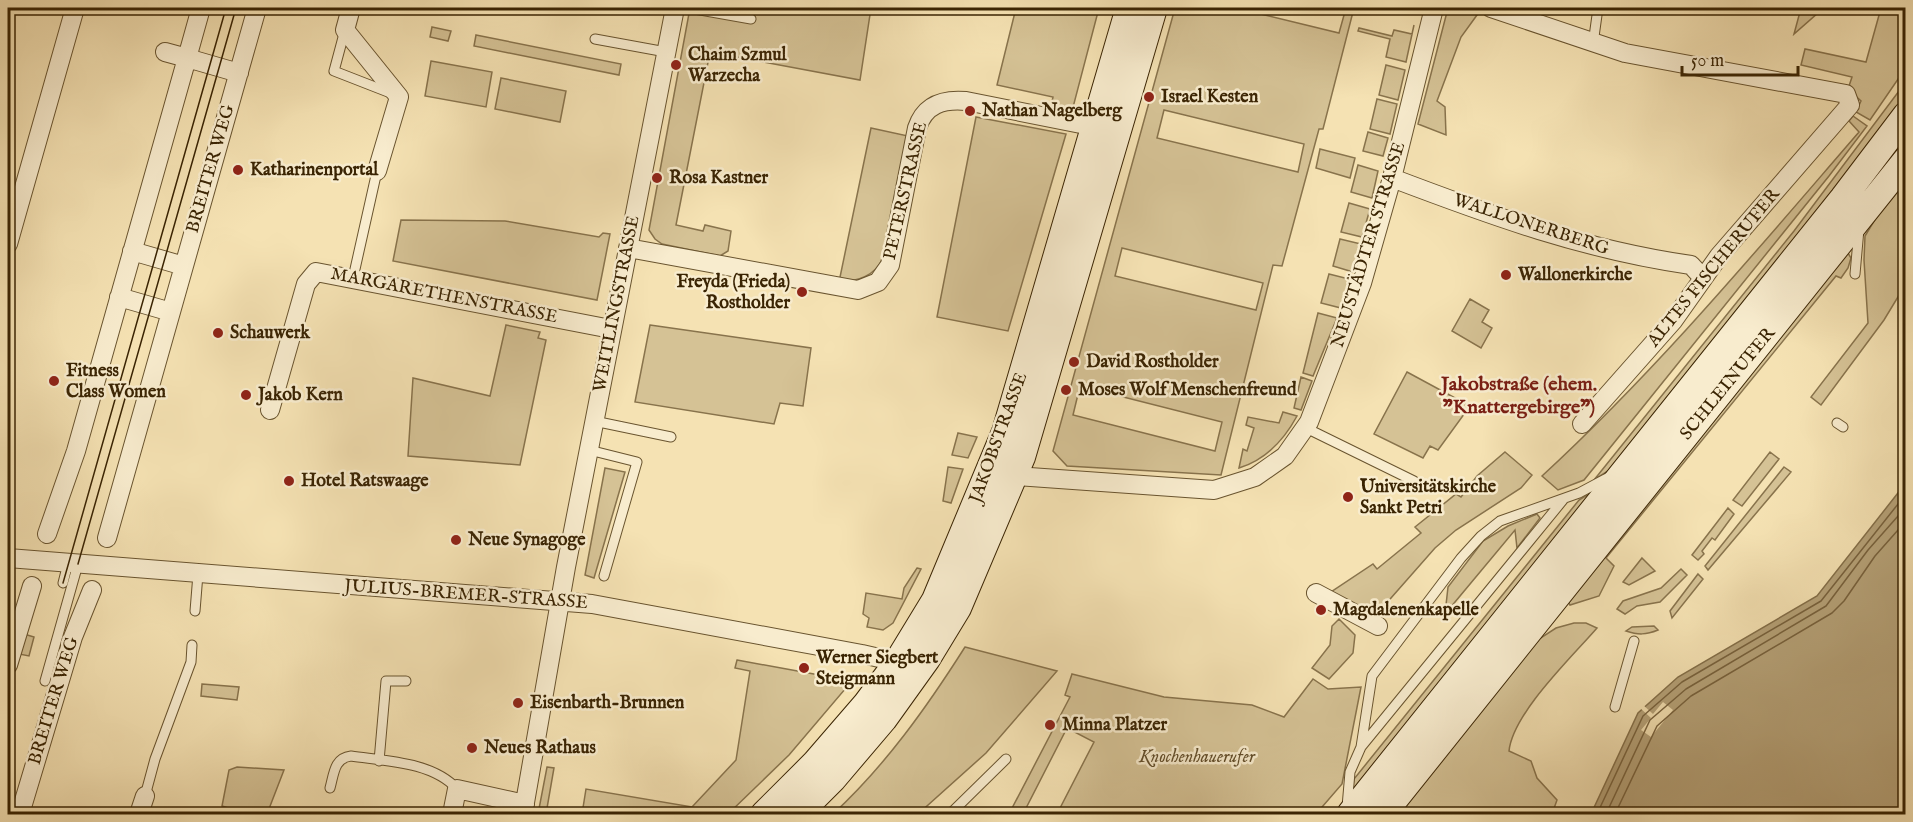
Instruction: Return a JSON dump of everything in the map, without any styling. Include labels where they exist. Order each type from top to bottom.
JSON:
[{"type":"street","points":[[8,244],[75,8]]},
{"type":"street","points":[[46,534],[76,451],[132,251],[145,194],[201,8]]},
{"type":"street","name":"BREITER WEG","points":[[107,538],[257,8]]},
{"type":"street","points":[[351,8],[345,30],[399,97],[377,171]]},
{"type":"street","name":"WEITLINGSTRASSE","points":[[524,809],[560,600],[611,329],[675,8]]},
{"type":"street","name":"JAKOBSTRASSE","points":[[764,814],[906,670],[958,608],[1014,476],[1048,373],[1106,129],[1129,8]]},
{"type":"street","name":"JAKOBSTRASSE","points":[[798,814],[859,749],[906,670],[1009,420],[1106,129],[1154,8]]},
{"type":"street","name":"NEUSTÄDTER STRASSE","points":[[989,473],[1199,490],[1221,489],[1240,484],[1270,469],[1286,456],[1306,428],[1356,300],[1392,178],[1434,8]]},
{"type":"street","points":[[1491,8],[1593,44]]},
{"type":"street","name":"ALTES FISCHERUFER","points":[[1582,424],[1673,321],[1702,277],[1847,112],[1850,105],[1846,94],[1674,64],[1593,44]]},
{"type":"street","points":[[165,52],[239,73]]},
{"type":"street","name":"PETERSTRASSE","points":[[628,248],[842,289],[867,288],[883,277],[890,265],[917,128],[924,113],[935,104],[950,100],[966,101],[1106,129]]},
{"type":"street","name":"SCHLEINUFER","points":[[1348,814],[1562,561],[1632,464],[1844,198],[1905,115]]},
{"type":"street","name":"SCHLEINUFER","points":[[1383,814],[1547,600],[1860,220],[1905,160]]},
{"type":"street","name":"WALLONERBERG","points":[[1392,178],[1491,215],[1603,250],[1691,265],[1702,277]]},
{"type":"street","points":[[132,251],[184,266]]},
{"type":"street","name":"MARGARETHENSTRASSE","points":[[270,410],[308,279],[320,272],[353,278],[491,313],[611,329]]},
{"type":"street","points":[[119,297],[171,312]]},
{"type":"street","name":"JULIUS-BREMER-STRASSE","points":[[8,558],[560,600],[615,608],[862,654],[906,670]]},
{"type":"street","points":[[8,665],[32,586]]},
{"type":"street","name":"BREITER WEG","points":[[20,814],[73,637],[92,590]]},
{"type":"street","points":[[1316,593],[1378,626]]},
{"type":"street","points":[[452,814],[457,789],[524,809]]},
{"type":"street","points":[[139,814],[145,796]]},
{"type":"lane","points":[[689,8],[751,19]]},
{"type":"lane","points":[[1593,44],[1598,8]]},
{"type":"lane","points":[[345,30],[334,72],[399,97]]},
{"type":"lane","points":[[595,39],[666,52]]},
{"type":"lane","points":[[353,278],[377,171]]},
{"type":"lane","points":[[1855,274],[1860,220]]},
{"type":"lane","points":[[594,421],[671,437]]},
{"type":"lane","points":[[1306,428],[1414,482]]},
{"type":"lane","points":[[589,450],[637,462],[604,576]]},
{"type":"lane","points":[[1348,814],[1350,772],[1361,747],[1372,676],[1466,552],[1500,521],[1579,493],[1632,464]]},
{"type":"lane","points":[[1361,747],[1564,498]]},
{"type":"lane","points":[[63,583],[73,564]]},
{"type":"lane","points":[[45,681],[73,564]]},
{"type":"lane","points":[[195,611],[198,574]]},
{"type":"lane","points":[[1615,707],[1634,641]]},
{"type":"lane","points":[[145,796],[155,759],[191,662],[192,645]]},
{"type":"lane","points":[[379,761],[386,681],[406,681]]},
{"type":"lane","points":[[330,788],[336,765],[344,758],[379,761],[436,772],[457,789]]},
{"type":"lane","points":[[950,814],[1006,759]]},
{"type":"green space","points":[[690,8],[871,8],[860,80],[710,52],[676,225],[703,231],[705,225],[731,231],[728,251],[720,256],[662,244],[649,230]]},
{"type":"green space","points":[[1016,8],[1099,8],[1071,115],[1050,111],[1053,97],[997,85]]},
{"type":"green space","points":[[1175,8],[1236,8],[1339,33],[1346,8],[1354,8],[1323,129],[1319,129],[1282,266],[1273,265],[1221,475],[1067,466],[1053,451]],"holes":[[[1164,110],[1304,144],[1298,172],[1157,138]],[[1122,248],[1263,283],[1256,310],[1115,276]],[[1080,386],[1222,422],[1215,451],[1073,415]]]},
{"type":"green space","points":[[1448,8],[1457,8],[1477,15],[1461,37],[1437,101],[1445,107],[1446,135],[1418,124]]},
{"type":"green space","points":[[1801,8],[1820,8],[1819,12],[1794,34]]},
{"type":"green space","points":[[1881,8],[1905,8],[1905,69],[1870,120],[1856,112],[1861,101],[1848,89],[1852,77],[1801,65],[1805,49],[1866,62]]},
{"type":"green space","points":[[1414,25],[1406,62],[1386,57],[1390,39],[1358,31],[1359,28],[1392,36],[1394,30],[1412,34]]},
{"type":"green space","points":[[432,27],[451,31],[448,41],[430,37]]},
{"type":"green space","points":[[476,35],[621,64],[619,75],[474,46]]},
{"type":"green space","points":[[431,61],[492,72],[486,107],[425,96]]},
{"type":"green space","points":[[1386,65],[1405,70],[1398,100],[1379,95]]},
{"type":"green space","points":[[501,78],[566,91],[560,122],[495,109]]},
{"type":"green space","points":[[1905,83],[1905,100],[1870,149],[1614,467],[1594,480],[1794,231]]},
{"type":"green space","points":[[1377,99],[1397,104],[1390,134],[1370,129]]},
{"type":"green space","points":[[1853,116],[1867,126],[1829,176],[1584,480],[1558,490],[1542,476],[1666,352],[1783,221],[1859,132],[1849,121]]},
{"type":"green space","points":[[976,117],[1066,134],[1008,331],[937,317]]},
{"type":"green space","points":[[871,128],[908,136],[883,258],[875,270],[865,277],[839,282]]},
{"type":"green space","points":[[1368,132],[1388,138],[1383,156],[1363,151]]},
{"type":"green space","points":[[1320,149],[1355,158],[1350,178],[1316,168]]},
{"type":"green space","points":[[1358,165],[1378,171],[1372,198],[1351,192]]},
{"type":"green space","points":[[1905,170],[1904,287],[1884,320],[1821,405],[1811,397],[1868,323],[1864,260],[1865,236]]},
{"type":"green space","points":[[1349,203],[1370,209],[1362,237],[1341,232]]},
{"type":"green space","points":[[401,220],[505,221],[599,237],[603,233],[610,234],[597,300],[393,261]]},
{"type":"green space","points":[[1340,239],[1361,244],[1353,272],[1333,266]]},
{"type":"green space","points":[[1848,253],[1851,258],[1841,278],[1836,276],[1606,558],[1614,566],[1599,596],[1570,605],[1567,600]]},
{"type":"green space","points":[[1329,274],[1349,279],[1341,308],[1321,303]]},
{"type":"green space","points":[[1470,299],[1489,310],[1482,322],[1492,328],[1481,348],[1452,331]]},
{"type":"green space","points":[[1318,313],[1337,318],[1313,376],[1303,373]]},
{"type":"green space","points":[[506,325],[540,332],[538,338],[546,340],[520,465],[408,456],[413,378],[490,396]]},
{"type":"green space","points":[[650,325],[811,348],[803,406],[780,403],[774,424],[635,402]]},
{"type":"green space","points":[[1407,372],[1470,406],[1438,450],[1430,446],[1423,458],[1374,434]]},
{"type":"green space","points":[[1301,377],[1312,381],[1301,410],[1294,408]]},
{"type":"green space","points":[[1283,412],[1297,416],[1286,433],[1273,448],[1257,460],[1239,468],[1243,449],[1247,451],[1254,428],[1246,425],[1248,417],[1279,423]]},
{"type":"green space","points":[[958,433],[977,437],[968,458],[952,455]]},
{"type":"green space","points":[[1505,452],[1532,475],[1521,488],[1456,530],[1435,548],[1376,615],[1331,592],[1373,564],[1377,569],[1421,533],[1415,527],[1456,494],[1461,497],[1477,476]]},
{"type":"green space","points":[[1770,452],[1779,459],[1742,506],[1733,500]]},
{"type":"green space","points":[[948,467],[963,469],[951,503],[943,501]]},
{"type":"green space","points":[[1784,467],[1791,472],[1708,570],[1705,566]]},
{"type":"green space","points":[[605,468],[625,472],[594,578],[585,575]]},
{"type":"green space","points":[[1587,495],[1592,498],[1356,793],[1352,790],[1354,779],[1579,500]]},
{"type":"green space","points":[[1728,508],[1734,514],[1715,540],[1712,538],[1702,551],[1704,554],[1698,560],[1692,555]]},
{"type":"green space","points":[[1537,514],[1540,518],[1517,548],[1515,530],[1445,614],[1448,587],[1483,541],[1508,526]]},
{"type":"green space","points":[[1642,558],[1655,571],[1629,585],[1623,582]]},
{"type":"green space","points":[[917,568],[921,569],[893,623],[883,630],[867,627],[869,618],[863,614],[866,593],[902,599],[904,588]]},
{"type":"green space","points":[[1681,569],[1687,575],[1660,602],[1637,606],[1625,614],[1617,609],[1623,601],[1661,588]]},
{"type":"green space","points":[[1698,574],[1703,579],[1672,618],[1670,611]]},
{"type":"green space","points":[[1339,619],[1355,635],[1353,653],[1329,679],[1312,668],[1330,645],[1332,626]]},
{"type":"green space","points":[[1574,623],[1586,623],[1597,628],[1532,703],[1513,736],[1509,751],[1531,761],[1537,778],[1557,800],[1552,814],[1394,814],[1539,639],[1556,628]]},
{"type":"green space","points":[[1654,626],[1658,630],[1646,634],[1626,631],[1632,627]]},
{"type":"green space","points":[[24,634],[34,637],[29,656],[19,654]]},
{"type":"green space","points":[[965,647],[1057,671],[986,753],[918,814],[833,814],[888,756],[936,692]]},
{"type":"green space","points":[[737,660],[841,679],[846,688],[789,755],[728,814],[582,814],[586,789],[692,807],[736,760],[750,671],[735,668]]},
{"type":"green space","name":"Knochenhauerufer","points":[[1072,674],[1164,697],[1252,705],[1284,717],[1313,679],[1328,689],[1361,687],[1342,784],[1316,814],[1057,814],[1094,742],[1067,728],[1023,814],[1009,814],[1070,697],[1065,695]]},
{"type":"green space","points":[[202,684],[239,687],[237,700],[201,696]]},
{"type":"green space","points":[[237,767],[284,770],[267,814],[247,814],[222,806],[229,770]]},
{"type":"green space","points":[[547,767],[554,768],[546,814],[538,814]]},
{"type":"water","points":[[1905,484],[1905,814],[1591,814],[1638,713],[1678,677],[1817,596]]},
{"type":"pier","points":[[1663,702],[1673,710],[1651,737],[1641,730],[1651,718],[1639,707],[1642,704],[1653,714]]},
{"type":"tram line","points":[[63,583],[226,8]]},
{"type":"tram line","points":[[78,564],[236,8]]},
{"type":"place","name":"Chaim Szmul Warzecha","points":[[676,65]]},
{"type":"place","name":"Israel Kesten","points":[[1149,97]]},
{"type":"place","name":"Nathan Nagelberg","points":[[970,111]]},
{"type":"place","name":"Katharinenportal","points":[[238,170]]},
{"type":"place","name":"Rosa Kastner","points":[[657,178]]},
{"type":"place","name":"Wallonerkirche","points":[[1506,275]]},
{"type":"place","name":"Freyda (Frieda) Rostholder","points":[[802,292]]},
{"type":"place","name":"Schauwerk","points":[[218,333]]},
{"type":"place","name":"David Rostholder","points":[[1074,362]]},
{"type":"place","name":"Fitness Class Women","points":[[54,381]]},
{"type":"place","name":"Moses Wolf Menschenfreund","points":[[1066,390]]},
{"type":"place","name":"Jakob Kern","points":[[246,395]]},
{"type":"place","name":"Hotel Ratswaage","points":[[289,481]]},
{"type":"place","name":"Universitätskirche Sankt Petri","points":[[1348,497]]},
{"type":"place","name":"Neue Synagoge","points":[[456,540]]},
{"type":"place","name":"Magdalenenkapelle","points":[[1321,610]]},
{"type":"place","name":"Werner Siegbert Steigmann","points":[[804,668]]},
{"type":"place","name":"Eisenbarth-Brunnen","points":[[518,703]]},
{"type":"place","name":"Minna Platzer","points":[[1050,725]]},
{"type":"place","name":"Neues Rathaus","points":[[472,748]]},
{"type":"district","name":"Jakobstraße (ehem. \"Knattergebirge\")","points":[[1519,396]]}]
